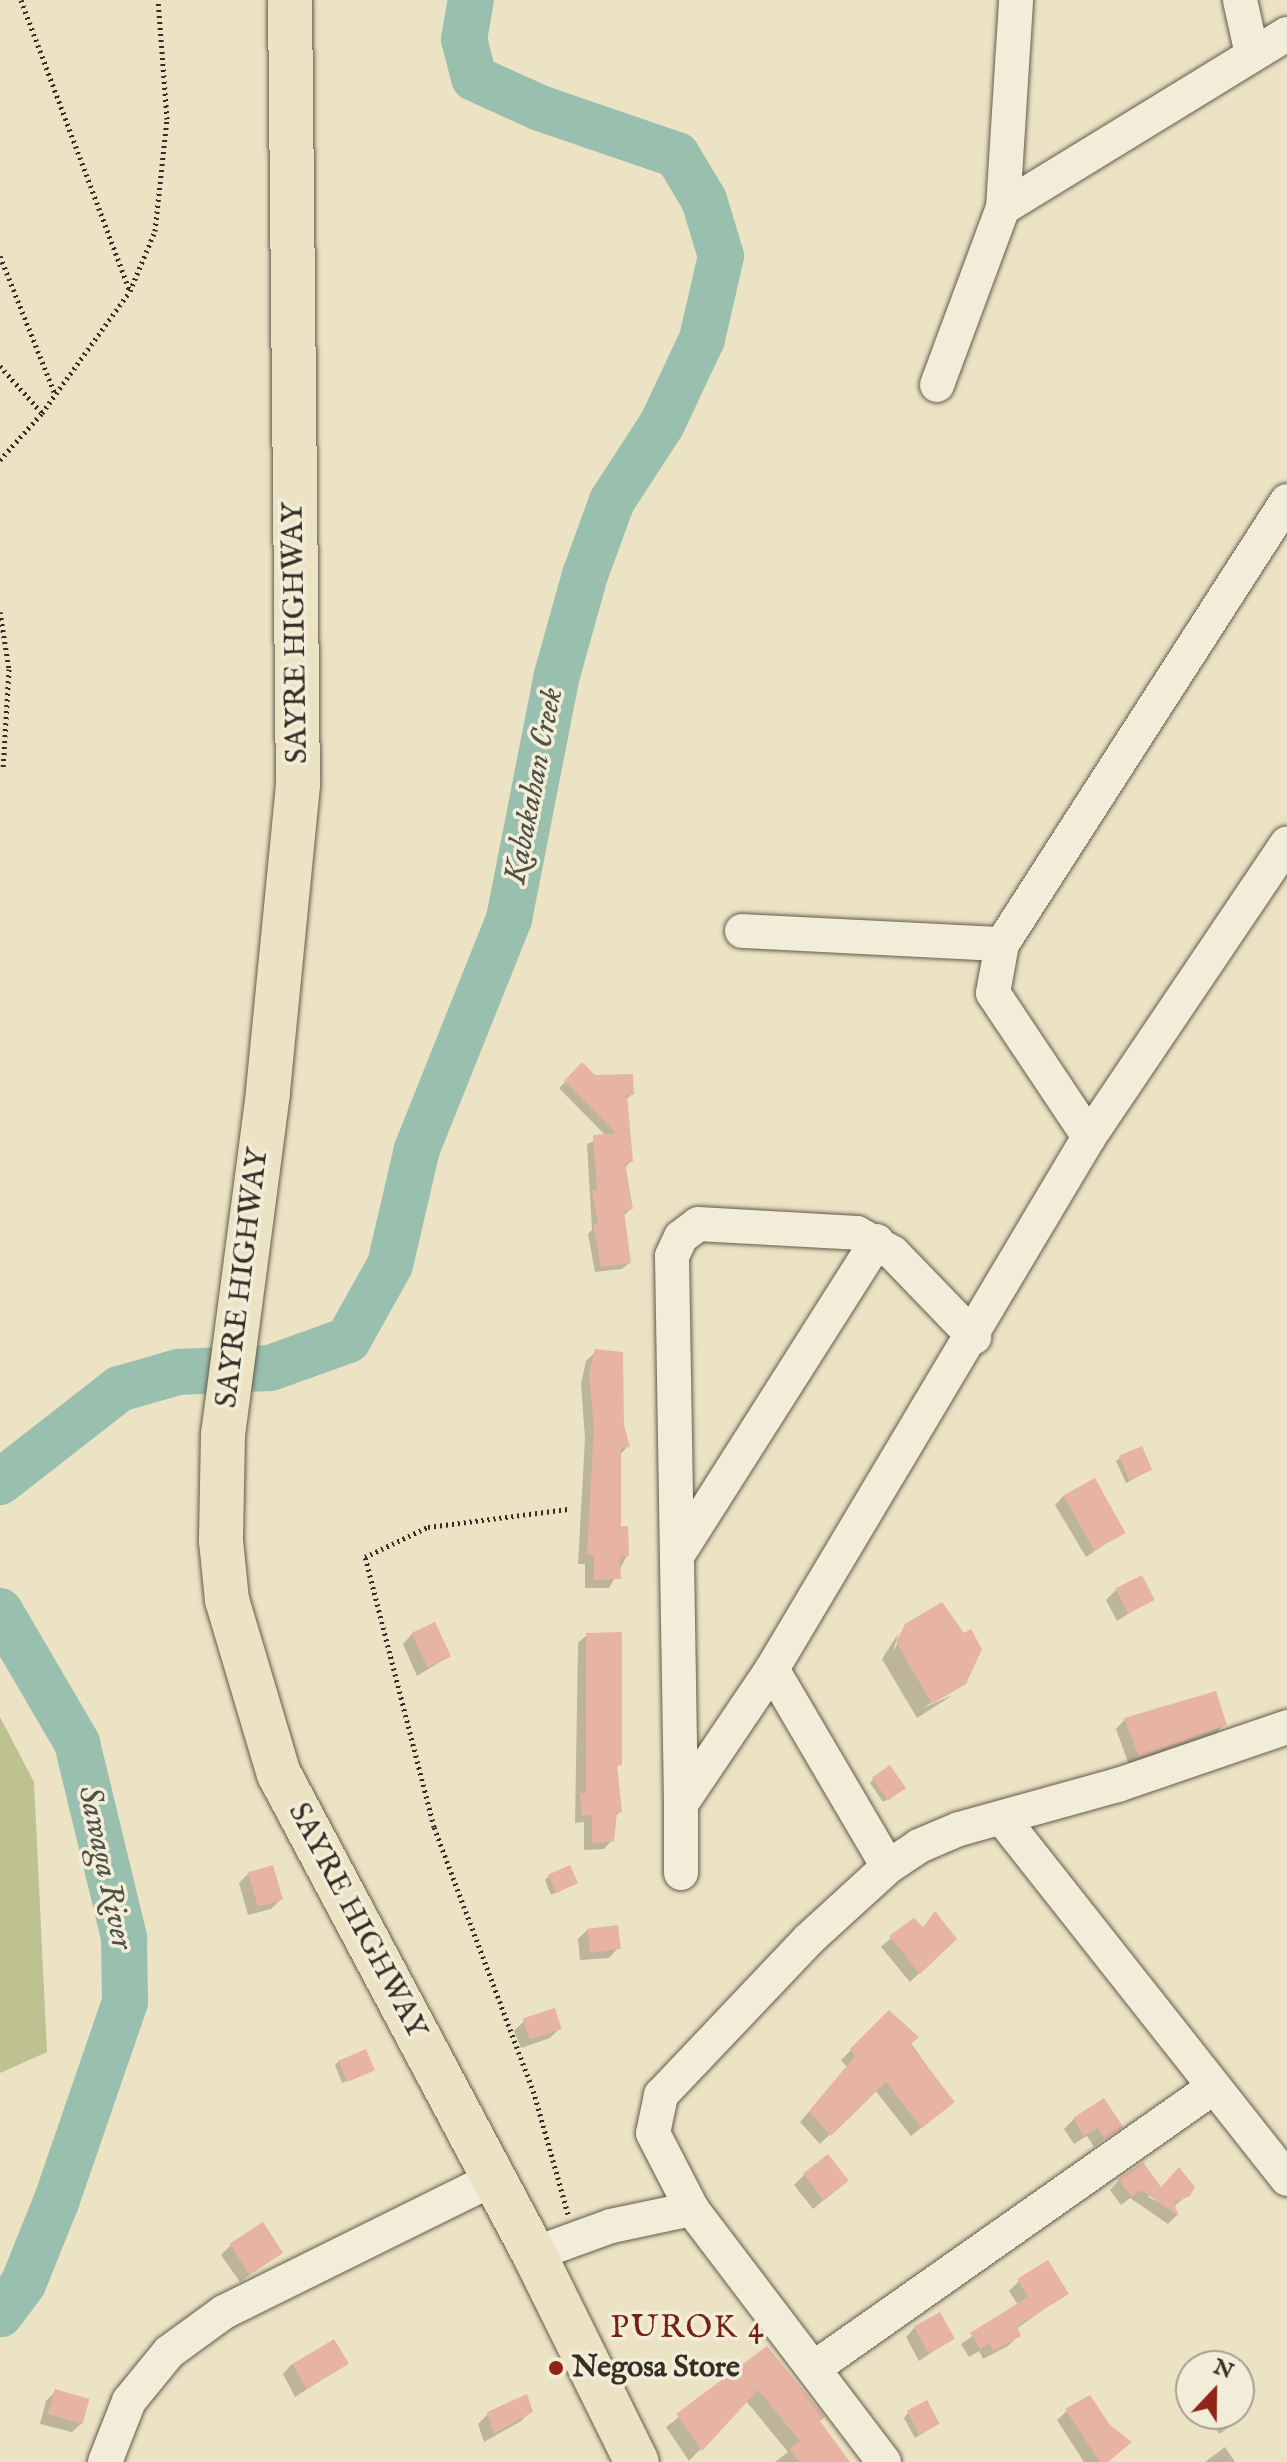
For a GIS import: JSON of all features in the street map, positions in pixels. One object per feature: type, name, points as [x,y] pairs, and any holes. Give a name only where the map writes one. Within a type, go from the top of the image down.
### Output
[{"type":"highway","name":"SAYRE HIGHWAY","points":[[290,0],[298,785],[268,1093],[238,1299],[223,1434],[221,1541],[227,1600],[279,1774],[534,2254],[637,2462]]},
{"type":"street","points":[[937,385],[1003,208],[1016,0]]},
{"type":"street","points":[[1240,0],[1252,54]]},
{"type":"street","points":[[1003,208],[1287,34]]},
{"type":"street","points":[[1089,1137],[993,993],[1002,944],[1287,501]]},
{"type":"street","points":[[681,1804],[772,1669],[974,1337],[1089,1137],[1287,843]]},
{"type":"street","points":[[742,931],[1002,944]]},
{"type":"street","points":[[681,1873],[672,1256],[681,1237],[698,1224],[729,1223],[857,1233],[877,1241],[974,1337]]},
{"type":"street","points":[[677,1556],[877,1241]]},
{"type":"street","points":[[772,1669],[888,1867]]},
{"type":"street","points":[[884,2462],[692,2209],[653,2133],[661,2095],[744,2004],[888,1867],[959,1829],[1287,1727]]},
{"type":"street","points":[[1002,1818],[1211,2089],[1287,2179]]},
{"type":"street","points":[[814,2368],[1211,2089]]},
{"type":"street","points":[[105,2462],[129,2401],[169,2352],[213,2320],[493,2179]]},
{"type":"street","points":[[534,2254],[575,2238],[692,2209]]},
{"type":"path","points":[[21,0],[130,291]]},
{"type":"path","points":[[0,460],[42,413],[130,291],[155,231],[165,169],[164,28],[158,0]]},
{"type":"path","points":[[0,256],[55,394]]},
{"type":"path","points":[[0,366],[42,413]]},
{"type":"path","points":[[0,612],[9,669],[3,769]]},
{"type":"path","points":[[568,1509],[428,1527],[365,1557],[434,1827],[534,2093],[575,2238]]},
{"type":"green space","points":[[0,1717],[34,1782],[47,2052],[0,2073]]},
{"type":"building","points":[[582,1062],[595,1075],[633,1074],[634,1095],[627,1095],[633,1162],[625,1163],[633,1209],[624,1211],[631,1263],[601,1267],[593,1225],[598,1224],[592,1191],[597,1190],[593,1135],[616,1133],[564,1081]]},
{"type":"building","points":[[595,1349],[623,1352],[624,1425],[630,1447],[621,1448],[621,1526],[628,1526],[629,1556],[620,1557],[621,1579],[594,1580],[594,1555],[587,1555],[594,1428],[589,1373]]},
{"type":"building","points":[[1142,1446],[1152,1470],[1129,1480],[1119,1456]]},
{"type":"building","points":[[1095,1478],[1126,1533],[1094,1551],[1064,1495]]},
{"type":"building","points":[[1142,1575],[1155,1600],[1128,1614],[1115,1589]]},
{"type":"building","points":[[942,1602],[964,1633],[971,1629],[982,1649],[966,1684],[932,1704],[896,1642],[905,1624]]},
{"type":"building","points":[[435,1622],[451,1656],[427,1667],[411,1633]]},
{"type":"building","points":[[622,1632],[622,1765],[617,1765],[622,1812],[617,1813],[614,1841],[592,1843],[592,1815],[582,1816],[580,1793],[586,1793],[586,1633]]},
{"type":"building","points":[[1216,1691],[1227,1725],[1139,1757],[1124,1718]]},
{"type":"building","points":[[890,1765],[906,1788],[888,1801],[872,1778]]},
{"type":"building","points":[[273,1865],[283,1900],[258,1907],[248,1872]]},
{"type":"building","points":[[570,1865],[578,1883],[556,1893],[548,1875]]},
{"type":"building","points":[[935,1911],[957,1939],[920,1974],[889,1936],[914,1918],[923,1927]]},
{"type":"building","points":[[618,1925],[621,1949],[590,1953],[587,1929]]},
{"type":"building","points":[[555,2008],[562,2029],[529,2039],[523,2019]]},
{"type":"building","points":[[889,2010],[919,2037],[910,2045],[955,2102],[922,2128],[886,2082],[831,2136],[809,2111],[855,2056],[850,2049]]},
{"type":"building","points":[[366,2049],[375,2070],[347,2082],[338,2061]]},
{"type":"building","points":[[1104,2098],[1123,2127],[1105,2139],[1098,2128],[1084,2136],[1073,2118]]},
{"type":"building","points":[[828,2154],[849,2181],[824,2200],[803,2174]]},
{"type":"building","points":[[1143,2162],[1161,2187],[1179,2167],[1195,2187],[1190,2196],[1174,2203],[1179,2216],[1141,2190],[1132,2197],[1118,2179]]},
{"type":"building","points":[[263,2222],[283,2253],[250,2275],[229,2244]]},
{"type":"building","points":[[1048,2260],[1069,2294],[1017,2326],[1021,2336],[993,2351],[989,2343],[980,2349],[970,2333],[1028,2297],[1017,2279]]},
{"type":"building","points":[[940,2312],[955,2339],[929,2354],[914,2327]]},
{"type":"building","points":[[334,2339],[349,2364],[307,2389],[292,2364]]},
{"type":"building","points":[[767,2346],[825,2417],[820,2421],[850,2462],[799,2462],[789,2449],[800,2441],[758,2390],[702,2451],[676,2414]]},
{"type":"building","points":[[55,2389],[90,2399],[82,2424],[48,2414]]},
{"type":"building","points":[[527,2394],[533,2412],[494,2434],[487,2412]]},
{"type":"building","points":[[1090,2395],[1110,2425],[1132,2442],[1108,2462],[1100,2462],[1065,2409]]},
{"type":"building","points":[[927,2400],[940,2424],[919,2435],[907,2411]]},
{"type":"waterway","name":"Kabakahan Creek","points":[[0,1482],[119,1389],[178,1372],[270,1368],[348,1340],[390,1265],[417,1149],[509,919],[557,675],[585,575],[612,501],[662,424],[702,339],[721,256],[704,200],[677,155],[540,108],[474,78],[464,39],[471,0]]},
{"type":"waterway","name":"Sawaga River","points":[[0,1611],[77,1743],[124,1938],[125,2002],[56,2202],[23,2284],[0,2314]]},
{"type":"place","name":"Negosa Store","points":[[556,2368]]},
{"type":"district","name":"PUROK 4","points":[[688,2329]]}]
